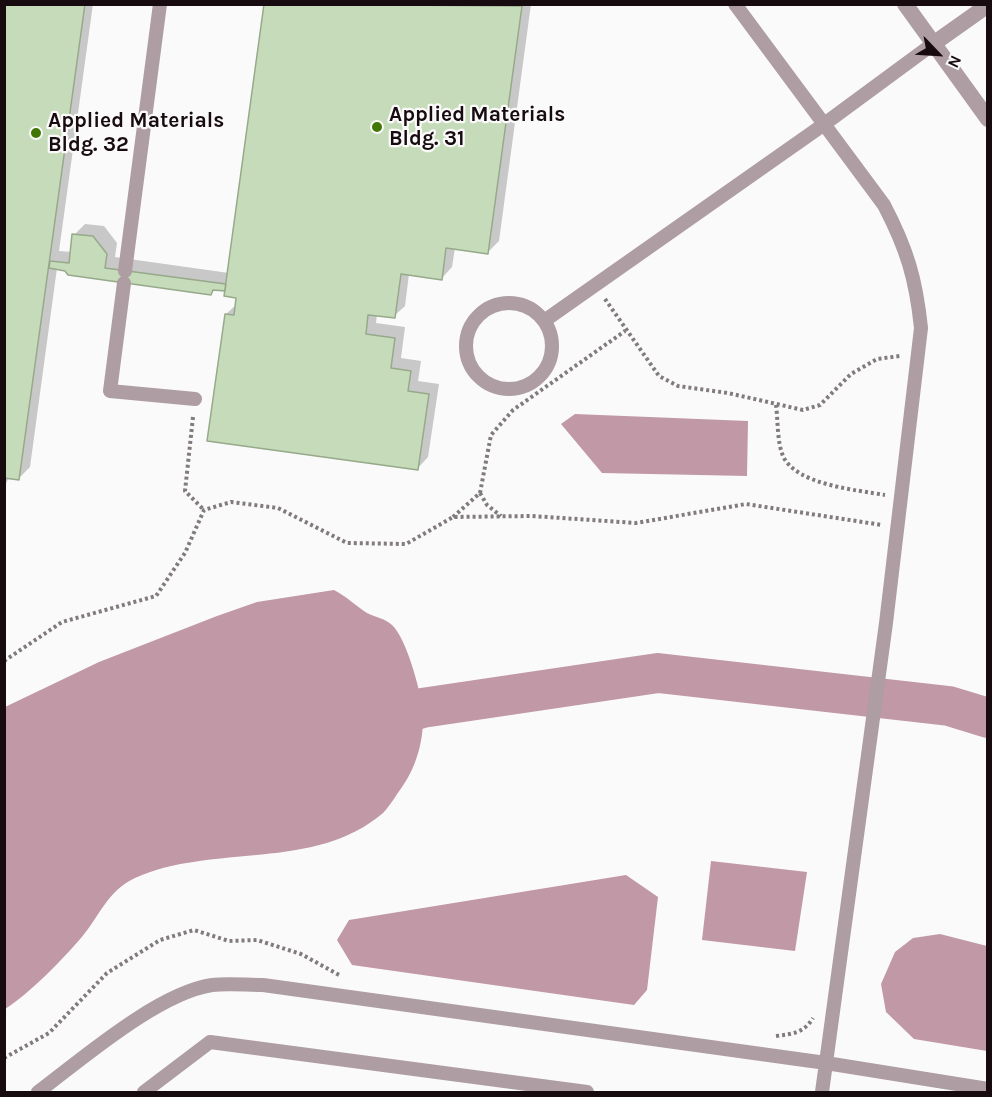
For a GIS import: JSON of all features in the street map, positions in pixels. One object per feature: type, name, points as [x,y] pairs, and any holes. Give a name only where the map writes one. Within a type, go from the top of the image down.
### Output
[{"type":"street","points":[[905,4],[987,120]]},
{"type":"street","points":[[933,44],[982,11]]},
{"type":"lane","points":[[160,4],[110,391],[195,399]]},
{"type":"lane","points":[[735,4],[884,205],[902,241],[916,284],[921,328],[917,384],[886,624],[822,1092]]},
{"type":"lane","points":[[544,321],[824,125],[933,44]]},
{"type":"lane","points":[[496,305],[523,305],[544,321],[550,335],[552,350],[548,365],[539,377],[527,385],[513,389],[498,388],[484,382],[473,371],[466,345],[474,320],[484,311],[496,305]]},
{"type":"lane","points":[[38,1092],[130,1023],[170,1000],[212,985],[263,985],[826,1063],[987,1089]]},
{"type":"lane","points":[[144,1092],[210,1042],[586,1092]]},
{"type":"path","points":[[603,296],[658,376],[678,386],[728,393],[802,410],[820,405],[851,374],[877,359],[903,355],[902,367]]},
{"type":"path","points":[[4,661],[63,622],[156,596],[185,553],[204,510],[231,501],[278,508],[347,543],[406,544],[453,517],[480,493],[490,435],[513,410],[626,331]]},
{"type":"path","points":[[195,399],[185,491],[204,510]]},
{"type":"path","points":[[776,405],[782,454],[791,469],[835,487],[886,495]]},
{"type":"path","points":[[885,505],[888,483]]},
{"type":"path","points":[[480,493],[487,505],[502,517]]},
{"type":"path","points":[[453,517],[636,523],[746,504],[882,525]]},
{"type":"path","points":[[881,536],[884,515]]},
{"type":"path","points":[[4,1058],[49,1033],[107,973],[160,940],[194,930],[229,941],[257,940],[301,954],[344,978]]},
{"type":"path","points":[[774,1036],[796,1034],[808,1027],[816,1012]]},
{"type":"shaded area","points":[[575,414],[748,421],[747,476],[602,473],[561,424]]},
{"type":"shaded area","points":[[334,590],[367,613],[392,625],[407,651],[418,686],[423,715],[422,737],[408,778],[388,807],[356,831],[326,843],[295,850],[197,861],[135,878],[118,889],[81,938],[55,966],[35,986],[5,1009],[5,707],[99,662],[217,616],[257,602]]},
{"type":"shaded area","points":[[711,861],[807,872],[795,951],[702,940]]},
{"type":"shaded area","points":[[626,875],[658,897],[647,990],[634,1005],[352,965],[337,940],[349,920]]},
{"type":"shaded area","points":[[940,934],[987,946],[987,1051],[914,1039],[886,1012],[881,984],[895,952],[913,938]]},
{"type":"building","name":"Applied Materials Bldg. 32","points":[[4,4],[85,4],[19,480],[4,478]]},
{"type":"building","name":"Applied Materials Bldg. 31","points":[[264,4],[522,6],[488,254],[446,248],[442,280],[401,274],[395,318],[368,315],[366,334],[395,338],[391,368],[411,371],[408,391],[429,394],[418,470],[207,441],[225,314],[234,315],[236,298],[224,296]]},
{"type":"building","points":[[72,234],[93,236],[107,254],[105,268],[226,284],[225,291],[213,290],[211,295],[68,275],[65,271],[49,268],[50,261],[69,263]]},
{"type":"waterway","points":[[369,724],[422,708],[658,673],[949,706],[988,718]]},
{"type":"place","name":"Applied Materials Bldg. 31","points":[[377,127]]},
{"type":"place","name":"Applied Materials Bldg. 32","points":[[36,133]]}]
